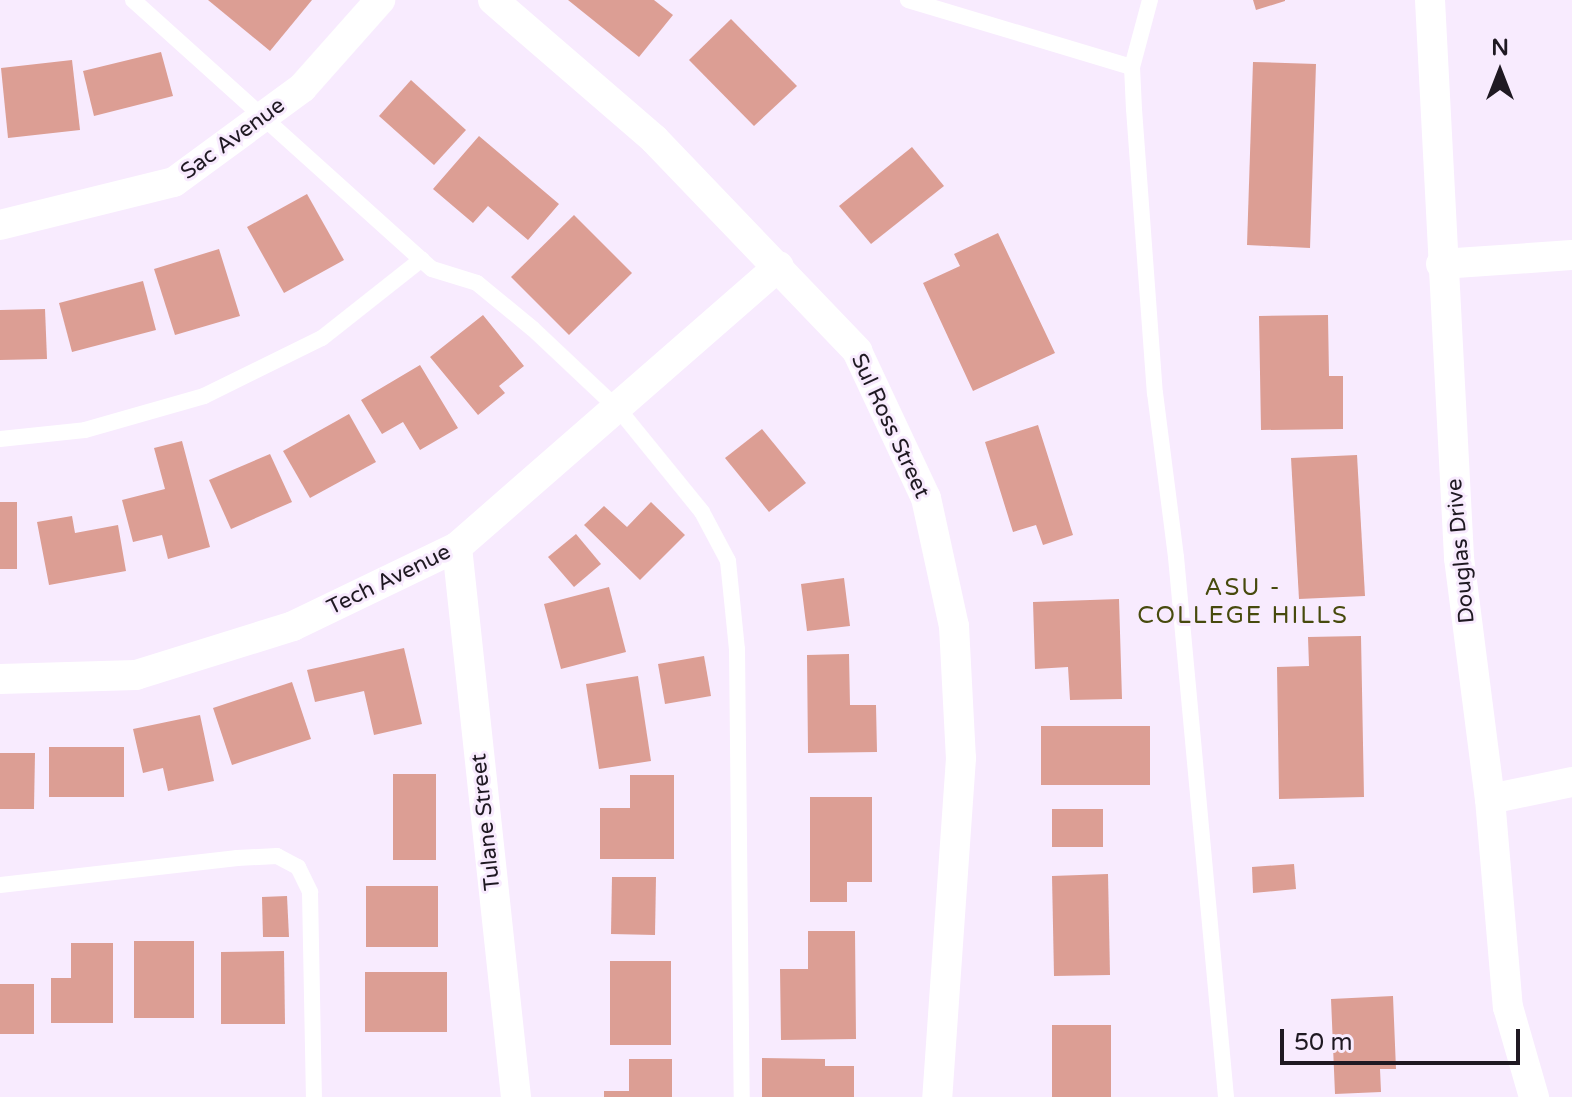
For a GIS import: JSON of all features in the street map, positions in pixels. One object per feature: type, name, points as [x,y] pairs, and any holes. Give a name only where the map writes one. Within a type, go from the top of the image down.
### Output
[{"type":"street","name":"Sac Avenue","points":[[0,225],[174,182],[302,88],[380,0]]},
{"type":"street","name":"Sul Ross Street","points":[[493,0],[654,139],[779,266],[857,351],[926,498],[954,626],[961,758],[937,1097]]},
{"type":"street","name":"Douglas Drive","points":[[1430,0],[1441,264],[1459,558],[1490,799],[1508,1007],[1534,1097]]},
{"type":"street","points":[[1441,264],[1572,255]]},
{"type":"street","name":"Tech Avenue","points":[[0,679],[136,675],[293,626],[457,547],[620,411],[779,266]]},
{"type":"street","name":"Tulane Street","points":[[457,547],[516,1097]]},
{"type":"street","points":[[1490,799],[1572,782]]},
{"type":"lane","points":[[133,0],[265,115],[432,269],[477,283],[620,411],[702,512],[728,561],[737,649],[742,1097]]},
{"type":"lane","points":[[908,0],[1132,67]]},
{"type":"lane","points":[[1150,0],[1132,67],[1155,393],[1176,557],[1226,1097]]},
{"type":"lane","points":[[0,439],[85,430],[204,396],[322,338],[422,259]]},
{"type":"lane","points":[[0,885],[237,858],[277,856],[298,867],[310,892],[314,1097]]},
{"type":"building","points":[[208,0],[312,0],[270,51]]},
{"type":"building","points":[[568,0],[654,0],[673,15],[639,57]]},
{"type":"building","points":[[1253,0],[1285,0],[1285,1],[1256,10]]},
{"type":"building","points":[[731,19],[797,86],[754,126],[689,60]]},
{"type":"building","points":[[161,52],[173,96],[94,116],[83,71]]},
{"type":"building","points":[[72,60],[80,130],[8,138],[1,68]]},
{"type":"building","points":[[1253,62],[1316,64],[1310,248],[1247,245]]},
{"type":"building","points":[[411,80],[466,130],[434,165],[379,116]]},
{"type":"building","points":[[479,136],[559,204],[528,240],[488,206],[473,223],[433,189]]},
{"type":"building","points":[[912,147],[944,186],[871,244],[839,206]]},
{"type":"building","points":[[307,194],[344,260],[284,293],[247,227]]},
{"type":"building","points":[[574,215],[632,273],[569,335],[511,277]]},
{"type":"building","points":[[998,233],[1055,353],[973,391],[923,283],[960,266],[954,254]]},
{"type":"building","points":[[219,249],[240,316],[175,335],[154,269]]},
{"type":"building","points":[[143,281],[156,330],[72,352],[59,303]]},
{"type":"building","points":[[45,309],[47,359],[0,360],[0,310]]},
{"type":"building","points":[[483,315],[524,366],[499,386],[505,393],[478,415],[430,357]]},
{"type":"building","points":[[1328,315],[1329,376],[1343,376],[1343,429],[1261,430],[1259,316]]},
{"type":"building","points":[[420,365],[458,428],[420,450],[403,422],[382,434],[361,400]]},
{"type":"building","points":[[349,414],[376,462],[310,498],[283,451]]},
{"type":"building","points":[[1038,425],[1073,535],[1043,545],[1036,525],[1013,532],[985,442]]},
{"type":"building","points":[[762,429],[806,483],[769,512],[725,458]]},
{"type":"building","points":[[182,441],[210,547],[168,559],[162,535],[133,542],[122,500],[165,489],[154,448]]},
{"type":"building","points":[[270,454],[292,502],[231,529],[209,480]]},
{"type":"building","points":[[1357,455],[1365,596],[1299,599],[1291,458]]},
{"type":"building","points":[[0,502],[17,502],[17,569],[0,569]]},
{"type":"building","points":[[651,502],[685,535],[640,580],[584,525],[604,506],[627,527]]},
{"type":"building","points":[[72,516],[75,533],[118,525],[126,571],[49,585],[37,522]]},
{"type":"building","points":[[576,534],[601,564],[574,587],[548,557]]},
{"type":"building","points":[[844,578],[850,626],[807,631],[801,584]]},
{"type":"building","points":[[609,587],[626,652],[561,669],[544,604]]},
{"type":"building","points":[[1119,599],[1122,699],[1070,700],[1068,667],[1035,669],[1033,602]]},
{"type":"building","points":[[1361,636],[1364,797],[1279,799],[1277,667],[1309,666],[1308,637]]},
{"type":"building","points":[[404,648],[422,724],[374,735],[364,691],[315,702],[307,670]]},
{"type":"building","points":[[849,654],[850,705],[876,705],[877,752],[808,753],[807,655]]},
{"type":"building","points":[[704,656],[711,696],[665,704],[658,664]]},
{"type":"building","points":[[638,676],[651,761],[599,769],[586,684]]},
{"type":"building","points":[[292,682],[311,739],[232,765],[213,708]]},
{"type":"building","points":[[200,715],[214,781],[168,791],[163,768],[143,773],[133,729]]},
{"type":"building","points":[[1041,726],[1150,726],[1150,785],[1041,785]]},
{"type":"building","points":[[49,747],[124,747],[124,797],[49,797]]},
{"type":"building","points":[[0,753],[35,753],[34,809],[0,809]]},
{"type":"building","points":[[393,774],[436,774],[436,860],[393,860]]},
{"type":"building","points":[[630,775],[674,775],[674,859],[600,859],[600,808],[630,808]]},
{"type":"building","points":[[810,797],[872,797],[872,882],[847,882],[847,902],[810,902]]},
{"type":"building","points":[[1052,809],[1103,809],[1103,847],[1052,847]]},
{"type":"building","points":[[1294,864],[1296,889],[1253,893],[1252,867]]},
{"type":"building","points":[[1108,874],[1110,975],[1054,976],[1052,876]]},
{"type":"building","points":[[612,877],[656,877],[655,935],[611,934]]},
{"type":"building","points":[[366,886],[438,886],[438,947],[366,947]]},
{"type":"building","points":[[287,896],[289,937],[263,937],[262,897]]},
{"type":"building","points":[[808,931],[855,931],[856,1039],[781,1040],[780,969],[808,969]]},
{"type":"building","points":[[134,941],[194,941],[194,1018],[134,1018]]},
{"type":"building","points":[[71,943],[113,943],[113,1023],[51,1023],[51,978],[71,978]]},
{"type":"building","points":[[284,951],[285,1024],[221,1024],[221,952]]},
{"type":"building","points":[[610,961],[671,961],[671,1045],[610,1045]]},
{"type":"building","points":[[365,972],[447,972],[447,1032],[365,1032]]},
{"type":"building","points":[[0,984],[34,984],[34,1034],[0,1034]]},
{"type":"building","points":[[1393,996],[1396,1069],[1380,1069],[1381,1092],[1335,1094],[1331,999]]},
{"type":"building","points":[[1052,1025],[1111,1025],[1111,1097],[1052,1097]]},
{"type":"building","points":[[762,1058],[825,1059],[825,1066],[854,1066],[854,1097],[762,1097]]},
{"type":"building","points":[[629,1059],[672,1059],[672,1097],[604,1097],[604,1091],[629,1091]]},
{"type":"district","name":"ASU - COLLEGE HILLS","points":[[1243,602]]}]
